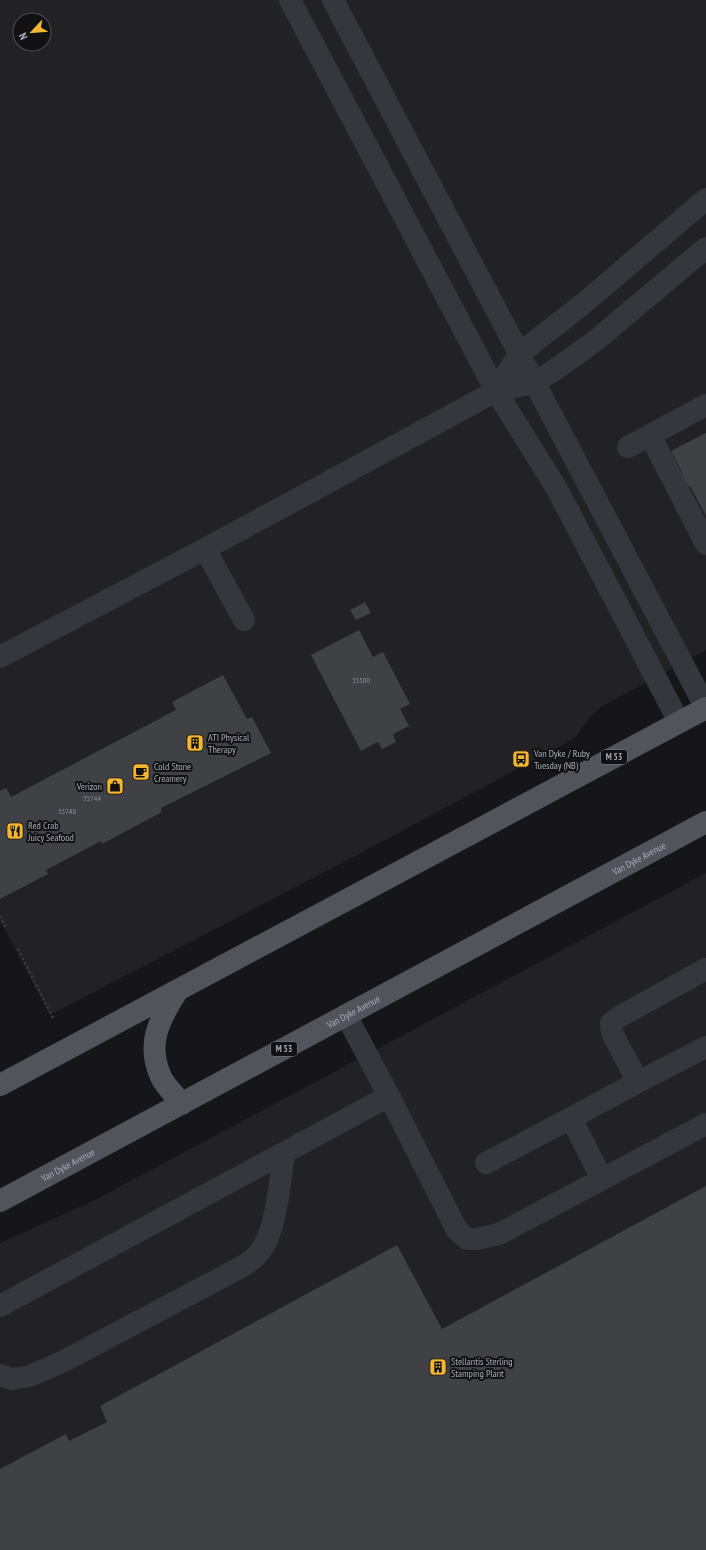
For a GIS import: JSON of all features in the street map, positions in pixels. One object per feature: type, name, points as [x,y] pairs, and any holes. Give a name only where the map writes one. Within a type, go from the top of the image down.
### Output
[{"type":"main road","name":"M 53","points":[[0,1085],[177,992],[706,708]]},
{"type":"main road","name":"Van Dyke Avenue","points":[[0,1201],[706,822]]},
{"type":"main road","points":[[177,992],[161,1017],[154,1039],[154,1057],[161,1078],[182,1104]]},
{"type":"lane","points":[[290,0],[496,391],[557,489],[679,722]]},
{"type":"lane","points":[[333,0],[706,708]]},
{"type":"lane","points":[[496,391],[519,354],[583,304],[706,199]]},
{"type":"lane","points":[[0,657],[496,391],[534,383],[596,341],[706,248]]},
{"type":"lane","points":[[628,447],[706,405]]},
{"type":"lane","points":[[650,435],[706,544]]},
{"type":"lane","points":[[205,548],[244,620]]},
{"type":"lane","points":[[638,1082],[612,1033],[611,1024],[619,1017],[706,969]]},
{"type":"lane","points":[[346,1015],[457,1230],[467,1239],[477,1239],[498,1234],[706,1124]]},
{"type":"lane","points":[[486,1163],[706,1047]]},
{"type":"lane","points":[[0,1306],[389,1096]]},
{"type":"lane","points":[[571,1118],[602,1179]]},
{"type":"lane","points":[[0,1375],[12,1379],[30,1376],[64,1361],[245,1266],[259,1253],[270,1231],[278,1200],[284,1152]]},
{"type":"path","points":[[0,916],[6,928]]},
{"type":"path","points":[[18,949],[53,1018]]},
{"type":"shaded area","points":[[0,0],[706,0],[706,650],[601,707],[591,716],[575,738],[361,853],[50,1015],[0,920]]},
{"type":"shaded area","name":"Stellantis Sterling Stamping Plant","points":[[706,873],[706,1550],[0,1550],[0,1243],[93,1201]]},
{"type":"building","points":[[706,433],[706,516],[690,486],[686,488],[680,476],[683,474],[671,451]]},
{"type":"building","points":[[365,602],[371,613],[356,620],[350,610]]},
{"type":"building","points":[[359,630],[373,657],[383,652],[410,704],[400,709],[409,726],[393,734],[396,742],[382,749],[378,742],[361,751],[311,655]]},
{"type":"building","points":[[223,675],[247,719],[252,717],[271,753],[161,808],[162,812],[102,844],[101,841],[46,870],[48,874],[0,899],[0,791],[6,788],[11,797],[176,710],[172,702]]},
{"type":"building","name":"Stellantis Sterling Stamping Plant","points":[[706,1186],[706,1550],[0,1550],[0,1469],[66,1434],[69,1441],[107,1422],[100,1406],[397,1245],[442,1329]]},
{"type":"place","name":"ATI Physical Therapy","points":[[195,743]]},
{"type":"place","name":"Van Dyke / Ruby Tuesday (NB)","points":[[521,759]]},
{"type":"place","name":"Cold Stone Creamery","points":[[141,772]]},
{"type":"place","name":"Verizon","points":[[115,786]]},
{"type":"place","name":"Red Crab Juicy Seafood","points":[[15,831]]},
{"type":"place","name":"Stellantis Sterling Stamping Plant","points":[[438,1367]]}]
